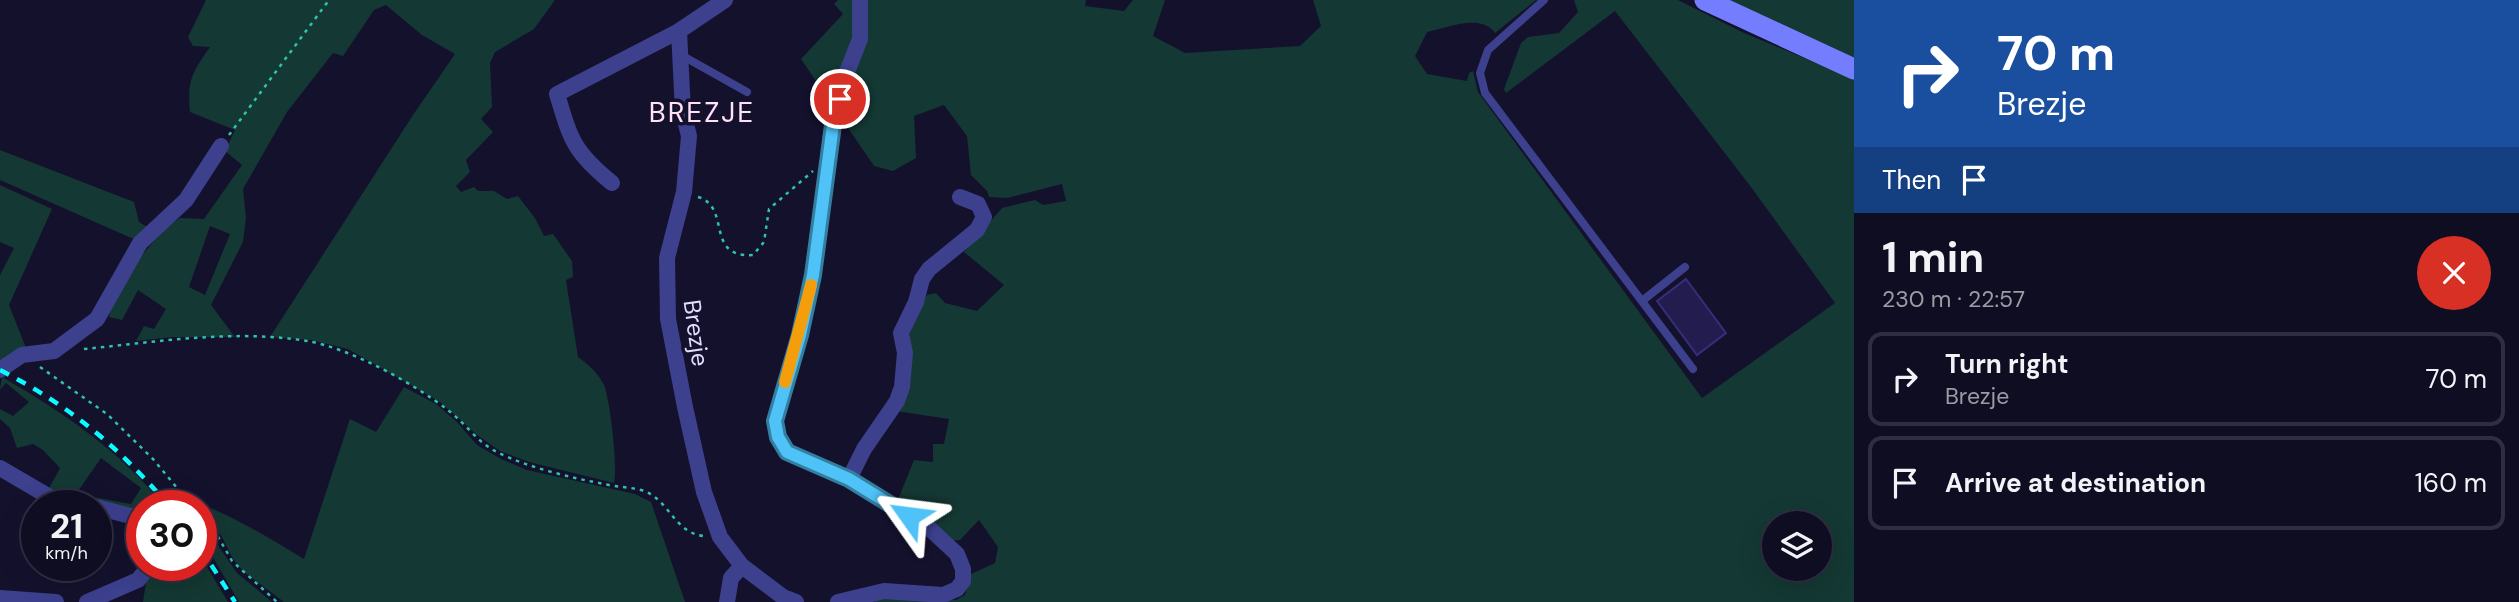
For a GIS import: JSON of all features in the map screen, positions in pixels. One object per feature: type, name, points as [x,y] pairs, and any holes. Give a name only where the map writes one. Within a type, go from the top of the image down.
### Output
[{"type":"street","points":[[838,602],[884,591],[943,594],[957,589],[963,581],[963,569],[957,554],[929,528],[849,479],[787,452],[778,437],[775,421],[800,335],[813,275],[833,125],[847,72],[860,39],[860,0]]},
{"type":"street","points":[[1705,0],[1854,69]]},
{"type":"street","points":[[612,183],[584,160],[571,141],[557,94],[679,31],[718,2]]},
{"type":"street","name":"Brezje","points":[[679,31],[683,112],[689,136],[684,192],[667,258],[668,319],[705,492],[720,537],[742,566],[783,597],[796,602]]},
{"type":"street","points":[[0,370],[22,355],[54,351],[97,319],[140,243],[186,200],[221,146]]},
{"type":"street","points":[[849,479],[864,449],[897,401],[902,387],[905,353],[901,333],[916,302],[922,279],[929,269],[977,230],[984,217],[978,205],[960,197]]},
{"type":"street","points":[[0,468],[38,490]]},
{"type":"street","points":[[727,602],[731,578],[742,566]]},
{"type":"street","points":[[87,602],[136,581]]},
{"type":"street","points":[[0,598],[56,602]]},
{"type":"lane","points":[[1544,0],[1488,50],[1480,73],[1485,93],[1693,369]]},
{"type":"lane","points":[[681,55],[747,92]]},
{"type":"lane","points":[[1642,301],[1685,267]]},
{"type":"path","points":[[221,146],[329,0]]},
{"type":"path","points":[[684,192],[705,199],[715,214],[725,247],[737,256],[753,255],[764,242],[769,209],[794,185],[830,159]]},
{"type":"path","points":[[81,349],[184,337],[267,338],[323,345],[349,353],[438,403],[497,452],[527,464],[645,491],[662,501],[680,527],[693,534],[720,537]]},
{"type":"path","points":[[22,355],[107,414],[153,459],[179,490]]},
{"type":"path","points":[[217,535],[232,561],[276,602]]},
{"type":"green space","points":[[206,0],[555,0],[534,29],[495,52],[490,63],[492,107],[481,119],[493,132],[466,160],[470,172],[456,186],[461,192],[474,187],[478,191],[494,191],[507,199],[518,196],[535,218],[544,236],[553,234],[572,261],[573,277],[566,280],[578,357],[596,373],[604,385],[611,418],[614,483],[529,462],[500,451],[440,402],[348,349],[311,340],[270,337],[455,54],[422,35],[386,5],[374,10],[343,56],[333,53],[287,112],[243,189],[246,218],[243,242],[211,305],[235,337],[172,337],[136,341],[144,326],[154,329],[166,309],[138,290],[122,320],[109,317],[119,291],[148,248],[180,218],[204,219],[242,165],[225,151],[235,130],[190,112],[189,92],[192,77],[210,47],[193,46],[188,37]],"holes":[[[210,226],[230,234],[205,295],[189,287]]]},
{"type":"green space","points":[[838,0],[1086,0],[1085,6],[1124,11],[1133,0],[1165,0],[1153,36],[1185,53],[1300,46],[1321,26],[1313,0],[1536,0],[1495,33],[1489,27],[1472,23],[1427,32],[1415,56],[1427,74],[1467,81],[1469,73],[1473,71],[1478,92],[1702,398],[1835,303],[1751,187],[1615,11],[1506,93],[1504,89],[1521,43],[1528,37],[1559,33],[1578,12],[1574,0],[1678,0],[1742,32],[1854,79],[1854,602],[875,602],[874,599],[890,596],[956,600],[965,595],[971,574],[995,563],[998,547],[979,520],[960,540],[949,541],[897,502],[914,460],[933,462],[933,444],[944,444],[949,419],[896,411],[905,352],[927,295],[936,293],[945,303],[977,311],[1004,285],[964,252],[1002,208],[1035,200],[1043,205],[1066,201],[1062,184],[1007,198],[989,197],[987,191],[971,175],[967,136],[944,105],[914,116],[916,158],[893,171],[874,166],[801,59],[843,14],[834,4]]},
{"type":"green space","points":[[1720,0],[1854,0],[1854,61]]},
{"type":"green space","points":[[0,150],[134,202],[139,222],[154,231],[137,240],[0,180]]},
{"type":"green space","points":[[0,185],[52,209],[9,305],[26,348],[0,363],[0,275],[14,248],[0,242]]},
{"type":"green space","points":[[2,377],[68,418],[129,467],[150,490],[140,490],[141,488],[101,458],[79,490],[48,490],[60,468],[43,450],[33,444],[17,448],[10,428],[0,419],[0,409],[13,416],[29,402],[6,383],[0,390]]},
{"type":"green space","points":[[404,387],[436,404],[456,421],[477,445],[501,459],[527,470],[635,494],[651,502],[685,602],[284,602],[244,572],[233,559],[217,531],[217,511],[304,559],[350,419],[376,432]]},
{"type":"green space","points":[[112,501],[126,503],[126,510],[112,507]]},
{"type":"green space","points":[[217,544],[237,573],[272,602],[239,602],[217,564]]},
{"type":"green space","points":[[215,581],[228,602],[143,602],[146,582]]},
{"type":"building","points":[[1686,279],[1726,333],[1697,355],[1657,301]]},
{"type":"railway","points":[[0,370],[25,383],[92,429],[155,490]]},
{"type":"railway","points":[[217,574],[235,602]]},
{"type":"slow traffic","points":[[785,382],[800,335],[811,285]]},
{"type":"district","name":"BREZJE","points":[[702,112]]},
{"type":"route","points":[[840,99],[833,125],[813,275],[800,335],[775,421],[778,437],[787,452],[849,479],[909,516]]}]
